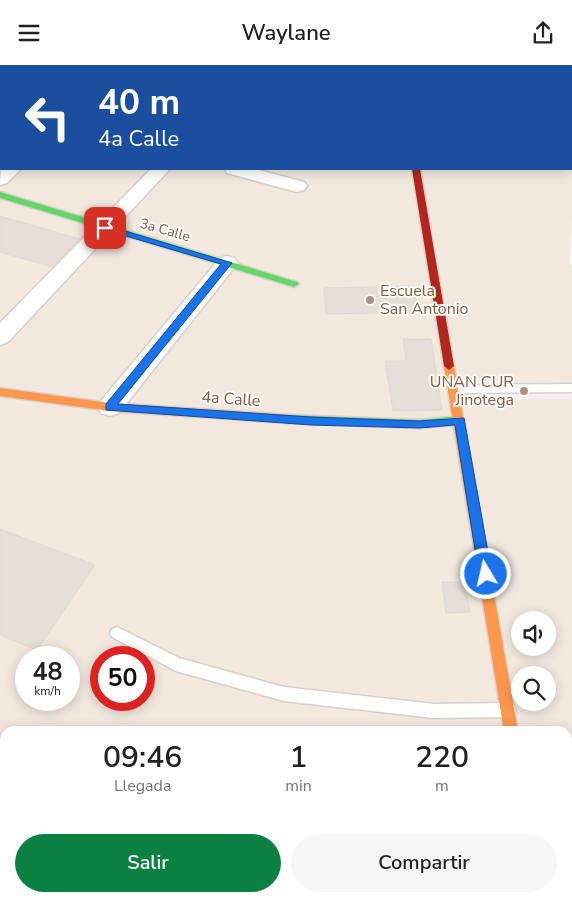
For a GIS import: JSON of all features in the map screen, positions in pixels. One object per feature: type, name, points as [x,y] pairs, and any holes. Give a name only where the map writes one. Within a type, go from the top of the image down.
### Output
[{"type":"street","points":[[0,179],[11,170]]},
{"type":"street","points":[[0,337],[160,170]]},
{"type":"street","points":[[238,170],[297,186]]},
{"type":"street","points":[[416,170],[455,389],[510,726]]},
{"type":"street","name":"3a Calle","points":[[0,195],[294,284]]},
{"type":"street","points":[[110,407],[227,263]]},
{"type":"street","name":"4a Calle","points":[[0,392],[110,407],[311,421],[420,425],[460,420]]},
{"type":"lane","points":[[455,389],[572,388]]},
{"type":"lane","points":[[117,633],[176,664],[284,694],[434,711],[508,710]]},
{"type":"shaded area","points":[[0,170],[572,170],[572,220],[569,265],[572,266],[572,726],[0,726]]},
{"type":"shaded area","name":"UNAN CUR Jinotega","points":[[472,381],[572,384],[572,399],[477,399]]},
{"type":"building","points":[[0,216],[80,239],[52,267],[0,252]]},
{"type":"building","name":"Escuela San Antonio","points":[[413,286],[418,312],[326,314],[324,288]]},
{"type":"building","points":[[403,339],[431,339],[442,410],[393,411],[385,361],[406,361]]},
{"type":"building","points":[[0,529],[95,565],[40,646],[27,646],[0,635]]},
{"type":"building","points":[[442,582],[465,582],[470,612],[446,613]]},
{"type":"traffic: fast","points":[[0,195],[294,284]]},
{"type":"traffic: fast","points":[[289,419],[420,424],[460,420]]},
{"type":"traffic: slow","points":[[449,366],[510,726]]},
{"type":"traffic: slow","points":[[0,392],[110,407],[289,419]]},
{"type":"traffic: jam","points":[[416,170],[449,366]]},
{"type":"place","name":"Escuela San Antonio","points":[[370,300]]},
{"type":"place","name":"UNAN CUR Jinotega","points":[[524,391]]},
{"type":"route","points":[[105,228],[227,263],[110,407],[311,421],[420,425],[460,420],[486,574]]}]
